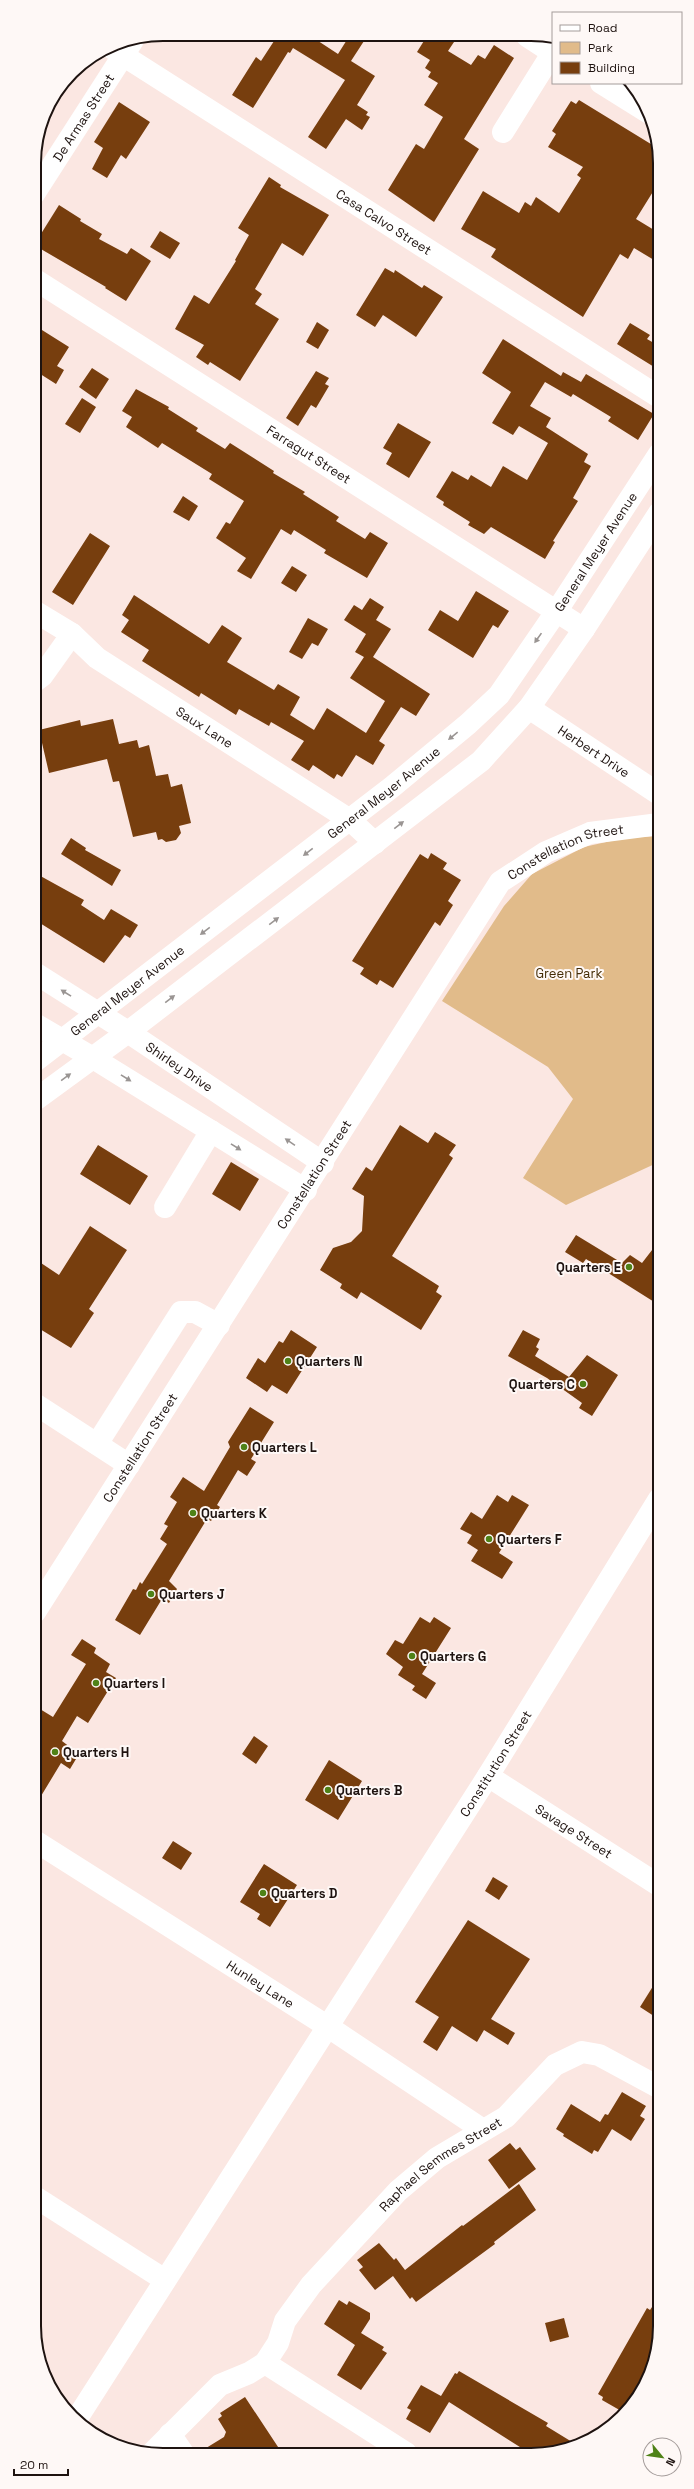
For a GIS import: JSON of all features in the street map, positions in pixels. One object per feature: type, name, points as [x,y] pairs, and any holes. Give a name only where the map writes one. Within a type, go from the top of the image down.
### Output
[{"type":"street","points":[[535,41],[552,52]]},
{"type":"street","name":"De Armas Street","points":[[41,182],[121,48]]},
{"type":"street","name":"Casa Calvo Street","points":[[123,48],[653,394]]},
{"type":"street","points":[[503,132],[552,55]]},
{"type":"street","points":[[603,84],[639,107]]},
{"type":"street","name":"Farragut Street","points":[[41,283],[584,629]]},
{"type":"street","name":"General Meyer Avenue","points":[[41,1057],[350,820],[468,724],[499,695],[556,612],[653,463]]},
{"type":"street","points":[[41,1096],[128,1032],[481,761],[529,708],[584,629],[653,522]]},
{"type":"street","name":"Saux Lane","points":[[41,615],[72,634],[97,658],[350,820],[375,843]]},
{"type":"street","points":[[41,677],[72,634]]},
{"type":"street","name":"Herbert Drive","points":[[529,708],[653,790]]},
{"type":"street","name":"Constellation Street","points":[[41,1603],[306,1190],[500,882],[546,852],[590,833],[653,825]]},
{"type":"street","name":"Shirley Drive","points":[[41,977],[128,1032],[322,1164]]},
{"type":"street","points":[[41,1028],[93,1058],[306,1190]]},
{"type":"street","points":[[165,1207],[211,1131]]},
{"type":"street","points":[[97,1444],[181,1312],[195,1312],[219,1325]]},
{"type":"street","points":[[41,1408],[129,1465]]},
{"type":"street","name":"Constitution Street","points":[[79,2414],[164,2280],[488,1776],[653,1514]]},
{"type":"street","name":"Savage Street","points":[[488,1776],[653,1882]]},
{"type":"street","name":"Hunley Lane","points":[[41,1845],[327,2026],[484,2130]]},
{"type":"street","name":"Raphael Semmes Street","points":[[266,2363],[278,2343],[285,2321],[311,2285],[398,2191],[437,2158],[506,2118],[555,2065],[582,2052],[600,2055],[653,2084]]},
{"type":"street","points":[[41,2201],[164,2280]]},
{"type":"street","points":[[156,2448],[220,2384],[249,2374],[266,2363],[398,2448]]},
{"type":"street","points":[[170,2434],[180,2448]]},
{"type":"green space","name":"Green Park","points":[[653,836],[653,1165],[566,1205],[523,1178],[573,1099],[548,1067],[442,1001],[504,906],[532,874],[584,847],[624,838]]},
{"type":"building","points":[[274,41],[318,41],[338,54],[346,41],[364,41],[351,61],[375,76],[357,105],[368,112],[366,115],[370,117],[362,130],[346,119],[326,149],[308,137],[345,80],[293,48],[290,53],[288,52],[253,108],[232,95],[256,57],[261,61]]},
{"type":"building","points":[[424,41],[455,41],[448,51],[471,65],[478,55],[485,59],[494,45],[514,58],[464,139],[479,149],[434,222],[388,190],[416,144],[424,149],[443,117],[424,105],[438,83],[428,77],[431,72],[425,68],[430,60],[417,52]]},
{"type":"building","points":[[579,100],[651,144],[653,163],[653,192],[636,219],[653,229],[653,259],[634,248],[628,259],[620,254],[583,317],[491,257],[496,249],[461,229],[483,191],[519,213],[525,202],[531,206],[536,197],[559,213],[581,178],[577,175],[583,167],[548,147],[556,134],[552,131],[571,101],[576,104]]},
{"type":"building","points":[[119,102],[150,122],[126,159],[121,155],[107,178],[92,169],[103,148],[94,142]]},
{"type":"building","points":[[269,177],[281,185],[280,187],[329,215],[303,256],[282,243],[255,289],[262,294],[255,304],[279,319],[240,381],[210,362],[208,365],[196,357],[204,345],[175,329],[194,295],[209,304],[236,261],[235,260],[249,235],[238,228]]},
{"type":"building","points":[[59,205],[81,219],[80,221],[102,234],[99,239],[127,254],[131,248],[151,261],[126,301],[105,288],[106,287],[41,249],[41,234]]},
{"type":"building","points":[[160,231],[180,243],[170,259],[150,247]]},
{"type":"building","points":[[385,268],[394,273],[395,270],[422,288],[424,285],[443,297],[416,337],[383,315],[375,327],[356,315]]},
{"type":"building","points":[[317,322],[329,330],[318,349],[306,342]]},
{"type":"building","points":[[630,323],[650,335],[647,339],[653,342],[653,366],[617,344]]},
{"type":"building","points":[[41,329],[69,347],[57,366],[64,370],[56,384],[41,374]]},
{"type":"building","points":[[503,339],[561,376],[563,372],[581,382],[586,374],[653,413],[638,440],[608,421],[611,417],[573,394],[571,397],[545,382],[530,406],[551,418],[546,427],[588,454],[584,462],[591,466],[573,498],[578,501],[553,541],[555,542],[545,559],[491,527],[484,534],[468,525],[470,522],[443,505],[444,502],[436,497],[452,471],[468,480],[471,475],[491,487],[503,466],[527,480],[548,443],[519,426],[513,435],[492,423],[511,392],[482,373]]},
{"type":"building","points":[[92,368],[109,379],[96,399],[79,387]]},
{"type":"building","points":[[316,371],[329,378],[325,384],[329,386],[316,408],[311,405],[298,426],[286,418]]},
{"type":"building","points":[[136,389],[169,407],[168,409],[198,428],[196,431],[225,449],[230,443],[274,471],[273,473],[305,492],[303,494],[339,517],[336,521],[365,539],[370,532],[388,543],[367,578],[324,553],[326,550],[294,530],[291,535],[281,529],[251,579],[237,571],[246,558],[216,538],[226,522],[230,524],[244,501],[209,479],[212,474],[162,443],[158,448],[126,427],[132,417],[122,411]]},
{"type":"building","points":[[82,398],[96,407],[80,433],[65,424]]},
{"type":"building","points":[[398,423],[431,442],[409,478],[386,464],[392,453],[383,448]]},
{"type":"building","points":[[183,496],[198,506],[189,521],[173,512]]},
{"type":"building","points":[[90,533],[110,546],[73,605],[52,592]]},
{"type":"building","points":[[292,566],[307,575],[296,592],[281,583]]},
{"type":"building","points":[[476,591],[509,611],[498,628],[493,625],[473,658],[428,630],[440,610],[458,621]]},
{"type":"building","points":[[134,595],[209,644],[222,625],[242,638],[227,662],[274,690],[278,684],[300,697],[290,715],[314,730],[327,708],[366,733],[385,701],[350,678],[364,657],[355,652],[366,634],[344,620],[354,605],[362,610],[370,598],[384,607],[376,620],[391,629],[373,657],[430,694],[416,716],[401,707],[379,741],[385,745],[373,765],[356,755],[342,777],[337,774],[334,779],[313,765],[309,771],[291,760],[304,741],[271,722],[269,726],[239,709],[236,715],[201,693],[199,697],[142,661],[149,650],[121,632],[129,620],[122,615]]},
{"type":"building","points":[[308,618],[328,629],[318,646],[312,643],[302,659],[289,652]]},
{"type":"building","points":[[113,719],[119,744],[137,740],[139,748],[149,745],[156,776],[168,774],[171,787],[182,784],[191,823],[179,826],[181,833],[176,840],[166,842],[162,839],[158,840],[156,832],[133,837],[119,781],[113,782],[107,759],[49,773],[41,739],[41,730],[80,720],[81,726]]},
{"type":"building","points":[[71,838],[86,848],[85,850],[121,870],[112,886],[61,854]]},
{"type":"building","points":[[431,853],[447,863],[443,869],[461,880],[448,901],[453,905],[440,926],[435,922],[393,988],[380,980],[377,985],[360,974],[364,968],[352,961],[420,854],[428,859]]},
{"type":"building","points":[[41,876],[84,900],[81,905],[104,920],[111,909],[138,925],[130,938],[125,935],[104,963],[41,924]]},
{"type":"building","points":[[400,1125],[428,1143],[435,1132],[456,1145],[449,1155],[453,1158],[392,1256],[439,1286],[436,1292],[442,1296],[421,1330],[361,1292],[357,1299],[340,1288],[342,1284],[320,1270],[333,1248],[351,1242],[362,1231],[364,1196],[352,1189],[366,1167],[372,1171]]},
{"type":"building","points":[[98,1145],[148,1176],[130,1205],[80,1174]]},
{"type":"building","points":[[231,1162],[259,1179],[240,1211],[212,1194]]},
{"type":"building","points":[[90,1226],[127,1250],[89,1309],[94,1313],[71,1348],[41,1330],[41,1263],[59,1275]]},
{"type":"building","name":"Quarters E","points":[[576,1235],[622,1263],[630,1255],[642,1263],[653,1249],[653,1301],[586,1259],[583,1263],[565,1252]]},
{"type":"building","name":"Quarters N","points":[[291,1330],[317,1347],[287,1394],[272,1385],[267,1392],[246,1378],[258,1358],[265,1363],[279,1341],[283,1343]]},
{"type":"building","name":"Quarters C","points":[[523,1330],[540,1339],[536,1347],[539,1349],[535,1356],[569,1377],[587,1355],[618,1375],[592,1416],[579,1408],[582,1403],[547,1378],[508,1356]]},
{"type":"building","points":[[250,1407],[274,1422],[251,1459],[256,1462],[247,1476],[238,1470],[217,1505],[220,1507],[211,1521],[207,1519],[169,1581],[177,1589],[169,1603],[162,1599],[140,1635],[115,1620],[133,1589],[136,1590],[140,1582],[142,1584],[167,1544],[160,1539],[168,1526],[164,1524],[177,1502],[170,1497],[183,1477],[204,1491],[230,1447],[228,1442]]},
{"type":"building","name":"Quarters F","points":[[497,1495],[508,1502],[512,1495],[529,1505],[499,1553],[513,1562],[502,1579],[471,1561],[478,1550],[467,1543],[472,1535],[460,1529],[471,1512],[482,1519]]},
{"type":"building","name":"Quarters G","points":[[420,1617],[430,1623],[434,1617],[451,1628],[422,1674],[436,1683],[426,1699],[412,1690],[415,1686],[398,1675],[403,1667],[386,1654],[395,1640],[403,1644]]},
{"type":"building","points":[[82,1639],[96,1648],[94,1653],[110,1664],[106,1672],[116,1678],[88,1723],[77,1716],[62,1741],[79,1754],[70,1769],[61,1763],[41,1796],[41,1710],[53,1717],[86,1664],[71,1655]]},
{"type":"building","points":[[254,1736],[268,1746],[256,1764],[242,1754]]},
{"type":"building","name":"Quarters B","points":[[329,1760],[362,1781],[338,1820],[305,1800]]},
{"type":"building","points":[[173,1841],[192,1853],[181,1870],[162,1858]]},
{"type":"building","name":"Quarters D","points":[[264,1864],[297,1885],[270,1927],[257,1919],[260,1914],[240,1902]]},
{"type":"building","points":[[493,1877],[508,1886],[499,1900],[485,1891]]},
{"type":"building","points":[[468,1920],[530,1959],[491,2019],[515,2033],[508,2045],[484,2030],[477,2042],[452,2026],[437,2051],[423,2042],[439,2017],[415,2002]]},
{"type":"building","points":[[653,1986],[653,2015],[640,2007]]},
{"type":"building","points":[[622,2092],[646,2106],[640,2116],[645,2119],[631,2141],[612,2129],[598,2152],[594,2150],[592,2154],[563,2136],[564,2134],[556,2129],[571,2104],[600,2122],[605,2114],[608,2115]]},
{"type":"building","points":[[510,2143],[516,2150],[520,2147],[536,2169],[509,2189],[488,2160]]},
{"type":"building","points":[[519,2184],[536,2210],[494,2242],[495,2244],[416,2302],[412,2297],[410,2299],[393,2276],[375,2290],[359,2270],[363,2267],[357,2260],[379,2243],[394,2260],[396,2258],[405,2270],[462,2225],[463,2226]]},
{"type":"building","points":[[339,2300],[347,2305],[349,2301],[370,2313],[370,2319],[361,2333],[384,2347],[382,2350],[387,2353],[361,2390],[337,2375],[355,2345],[324,2324]]},
{"type":"building","points":[[653,2306],[653,2334],[649,2357],[637,2387],[619,2410],[602,2400],[603,2397],[598,2394],[647,2308],[650,2310]]},
{"type":"building","points":[[564,2318],[569,2337],[550,2342],[545,2323]]},
{"type":"building","points":[[459,2371],[548,2423],[546,2426],[571,2441],[547,2447],[522,2448],[449,2402],[430,2433],[406,2419],[411,2410],[407,2408],[421,2385],[441,2396],[455,2373],[457,2374]]},
{"type":"building","points":[[245,2397],[279,2448],[206,2448],[224,2437],[226,2432],[218,2419],[222,2416],[220,2413]]},
{"type":"place","name":"Quarters E","points":[[629,1267]]},
{"type":"place","name":"Quarters N","points":[[288,1361]]},
{"type":"place","name":"Quarters C","points":[[583,1384]]},
{"type":"place","name":"Quarters L","points":[[244,1447]]},
{"type":"place","name":"Quarters K","points":[[193,1513]]},
{"type":"place","name":"Quarters F","points":[[489,1539]]},
{"type":"place","name":"Quarters J","points":[[151,1594]]},
{"type":"place","name":"Quarters G","points":[[412,1656]]},
{"type":"place","name":"Quarters I","points":[[96,1683]]},
{"type":"place","name":"Quarters H","points":[[55,1752]]},
{"type":"place","name":"Quarters B","points":[[328,1790]]},
{"type":"place","name":"Quarters D","points":[[263,1893]]}]
